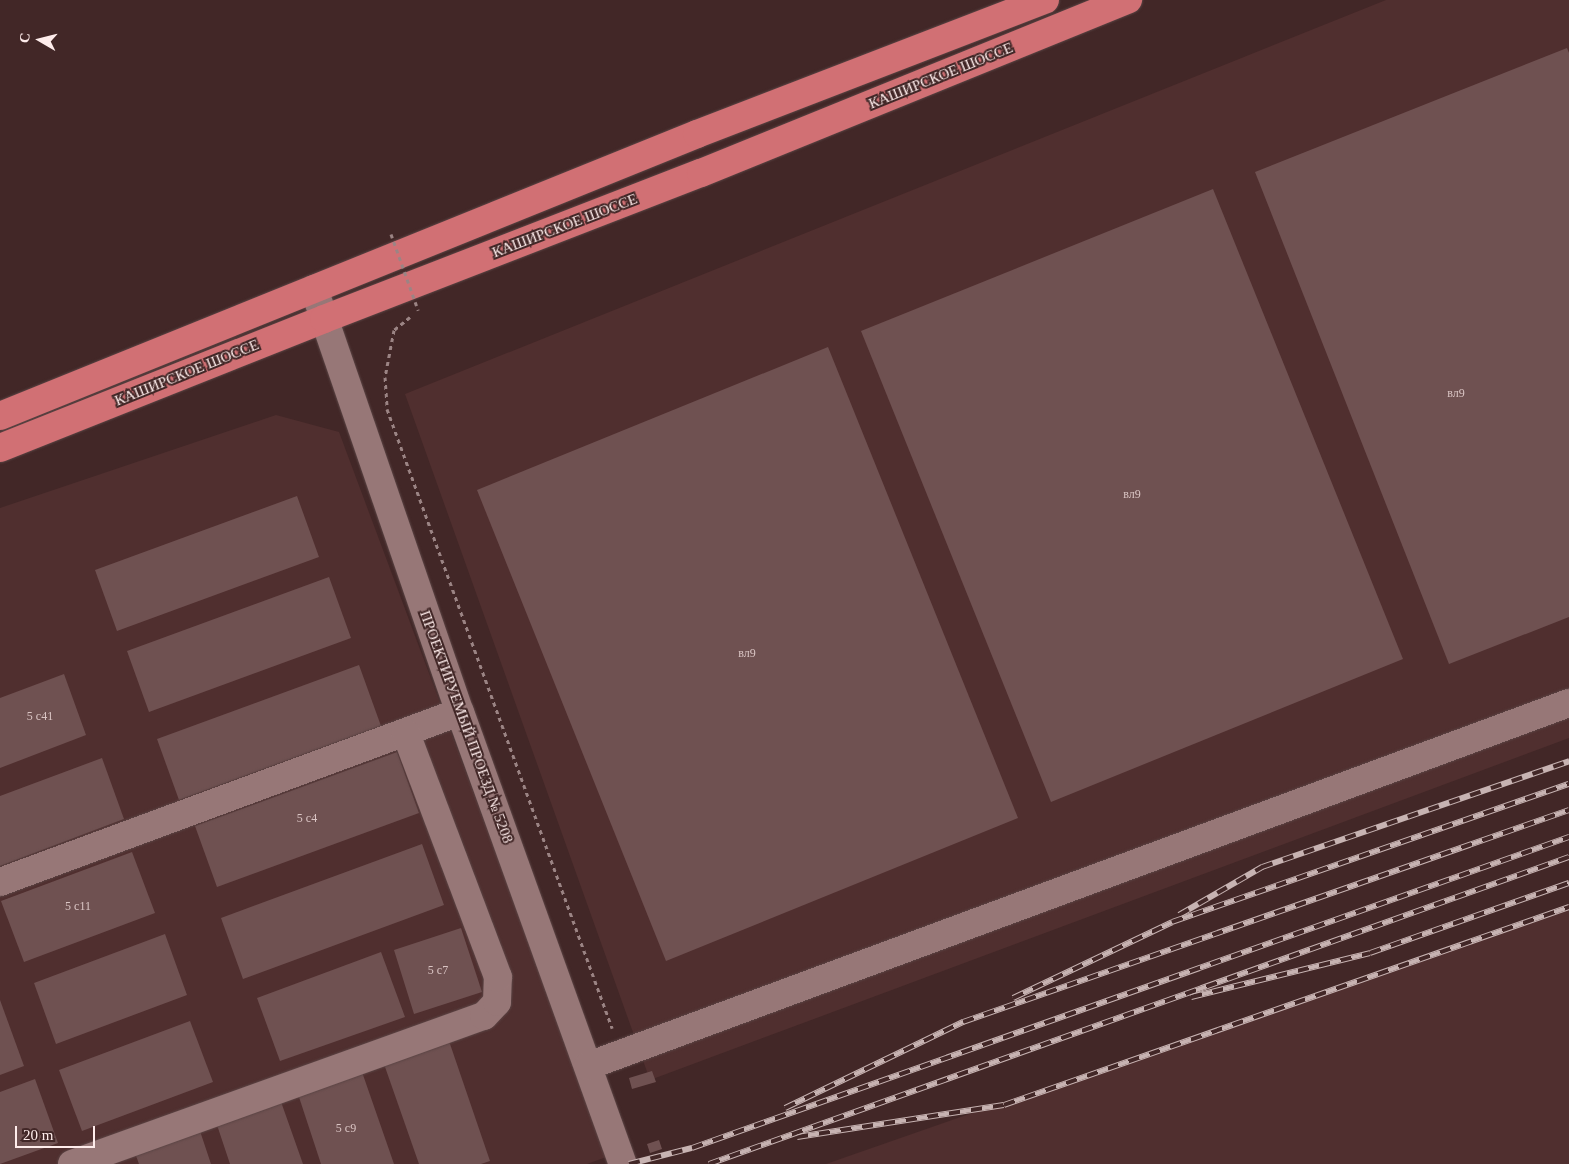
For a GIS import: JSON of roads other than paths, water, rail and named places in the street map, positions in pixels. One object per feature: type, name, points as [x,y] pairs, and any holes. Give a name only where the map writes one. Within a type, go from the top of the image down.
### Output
[{"type":"main road","name":"КАШИРСКОЕ ШОССЕ","points":[[0,416],[697,134],[1045,0]]},
{"type":"main road","name":"КАШИРСКОЕ ШОССЕ","points":[[0,448],[324,319],[691,177],[1128,0]]},
{"type":"street","name":"ПРОЕКТИРУЕМЫЙ ПРОЕЗД № 5208","points":[[314,289],[460,712],[623,1164]]},
{"type":"street","points":[[588,1066],[1569,703]]},
{"type":"street","points":[[0,882],[460,712]]},
{"type":"street","points":[[72,1164],[484,1016],[497,1002],[498,977],[406,732]]},
{"type":"railway","points":[[1179,915],[1262,867],[1569,761]]},
{"type":"railway","points":[[1013,998],[1172,922],[1569,784]]},
{"type":"railway","points":[[785,1108],[963,1022],[1569,810]]},
{"type":"railway","points":[[629,1164],[692,1148],[1569,837]]},
{"type":"railway","points":[[709,1164],[1569,857]]},
{"type":"railway","points":[[1191,997],[1370,953],[1569,883]]},
{"type":"railway","points":[[797,1137],[1004,1105],[1569,907]]}]
